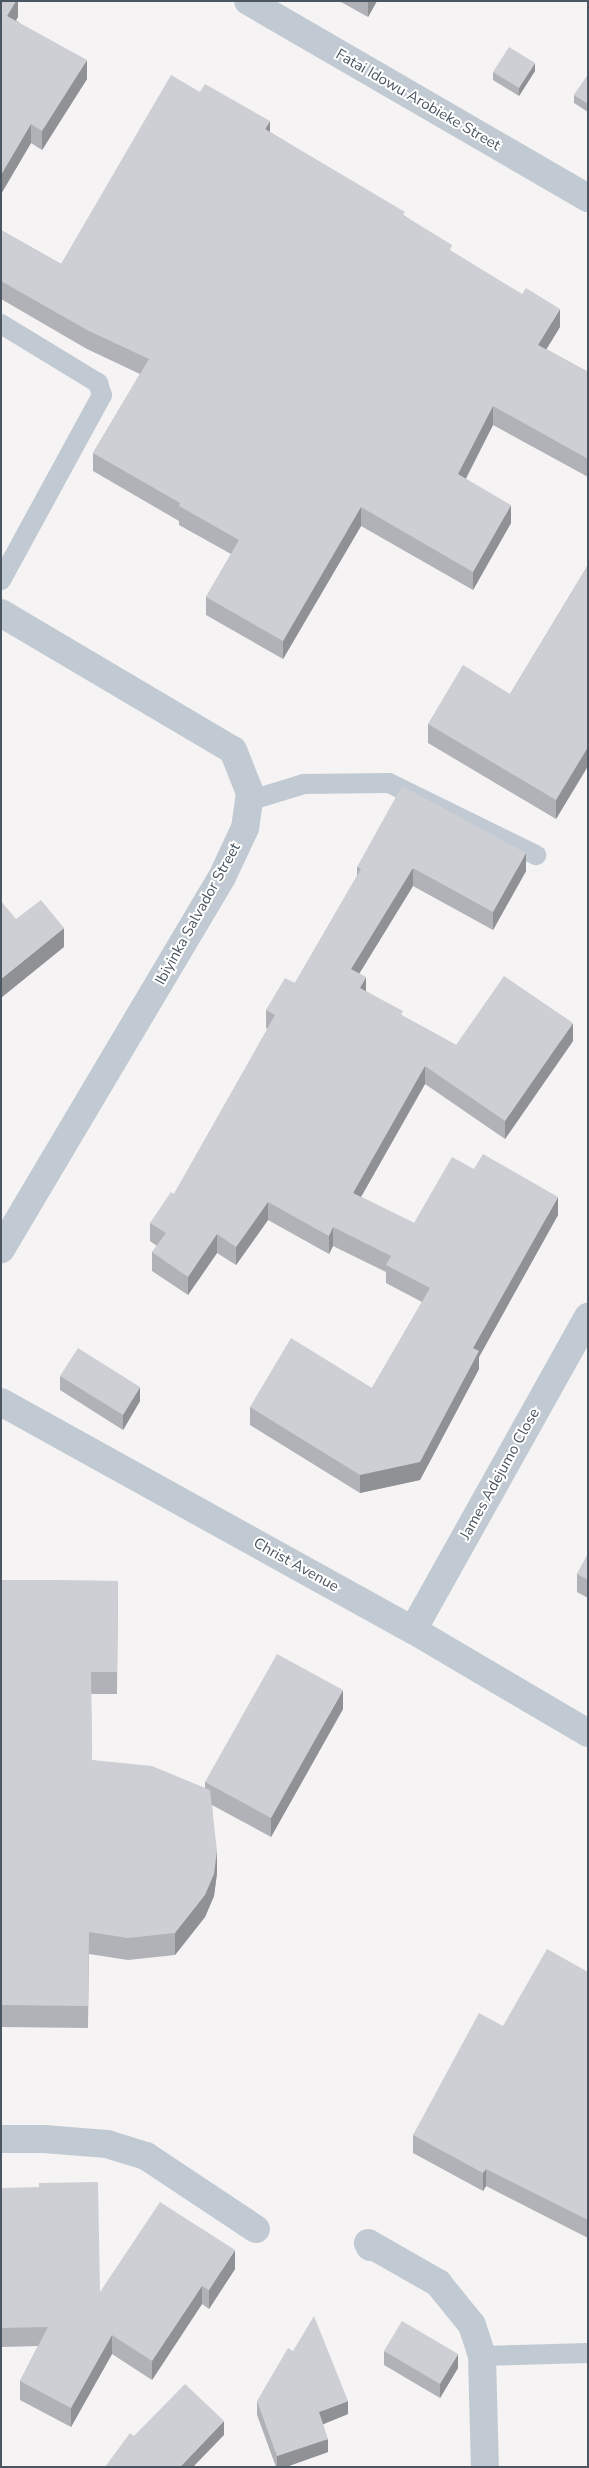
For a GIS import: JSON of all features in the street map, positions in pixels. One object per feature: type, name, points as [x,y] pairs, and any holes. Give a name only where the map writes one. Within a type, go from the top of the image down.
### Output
[{"type":"street","name":"Fatai Idowu Arobieke Street","points":[[248,1],[588,198]]},
{"type":"street","name":"Ibiyinka Salvador Street","points":[[1,613],[233,750],[250,793],[245,828],[222,877],[1,1249]]},
{"type":"street","name":"James Adejumo Close","points":[[413,1630],[588,1318]]},
{"type":"street","name":"Christ Avenue","points":[[1,1402],[413,1630],[588,1732]]},
{"type":"street","points":[[1,2139],[44,2139],[107,2144],[146,2156],[256,2229]]},
{"type":"street","points":[[370,2247],[368,2243],[438,2282],[472,2326],[482,2356],[485,2467]]},
{"type":"lane","points":[[1,324],[98,383],[102,394],[1,580]]},
{"type":"lane","points":[[248,801],[304,784],[389,782],[536,855]]},
{"type":"lane","points":[[482,2356],[588,2353]]},
{"type":"building","points":[[1,1],[16,1],[7,16],[87,60],[42,131],[31,124],[1,175]]},
{"type":"building","points":[[509,47],[535,63],[519,88],[493,72]]},
{"type":"building","points":[[171,75],[200,92],[205,84],[270,121],[265,129],[405,212],[403,215],[452,245],[450,250],[522,294],[526,288],[560,309],[538,345],[588,372],[588,459],[493,406],[458,474],[511,505],[473,572],[361,507],[283,641],[206,597],[239,540],[179,506],[180,503],[93,453],[149,359],[87,330],[1,281],[1,230],[61,264]]},
{"type":"building","points":[[588,75],[588,104],[574,95]]},
{"type":"building","points":[[588,565],[588,747],[556,800],[428,724],[463,665],[510,694]]},
{"type":"building","points":[[402,786],[526,853],[493,912],[413,868],[351,969],[366,977],[360,988],[403,1011],[401,1015],[456,1045],[504,976],[573,1023],[505,1121],[425,1066],[353,1193],[414,1223],[452,1157],[474,1169],[483,1154],[558,1197],[473,1348],[479,1351],[420,1462],[360,1475],[250,1407],[291,1338],[372,1388],[430,1288],[386,1265],[391,1256],[333,1227],[329,1236],[268,1202],[236,1247],[217,1234],[188,1277],[152,1252],[166,1233],[150,1223],[171,1192],[174,1194],[275,1015],[266,1010],[285,978],[295,983],[361,869],[357,867]]},
{"type":"building","points":[[41,900],[64,928],[1,979],[1,901],[16,919]]},
{"type":"building","points":[[78,1348],[140,1387],[123,1415],[60,1376]]},
{"type":"building","points":[[588,1554],[588,1580],[577,1574]]},
{"type":"building","points":[[1,1580],[118,1581],[117,1672],[91,1672],[92,1760],[152,1766],[210,1790],[217,1851],[214,1874],[205,1895],[175,1933],[128,1938],[89,1932],[88,2006],[1,2005]]},
{"type":"building","points":[[277,1654],[343,1690],[271,1818],[205,1782]]},
{"type":"building","points":[[547,1949],[588,1972],[588,2220],[486,2169],[483,2173],[413,2135],[479,2013],[503,2026]]},
{"type":"building","points":[[98,2182],[100,2292],[160,2202],[235,2250],[209,2290],[202,2286],[152,2361],[112,2335],[71,2408],[20,2381],[48,2327],[1,2328],[1,2188],[39,2187],[39,2183]]},
{"type":"building","points":[[314,2316],[348,2401],[319,2412],[328,2439],[277,2456],[257,2401],[288,2348],[293,2351]]},
{"type":"building","points":[[402,2321],[458,2354],[440,2384],[384,2351]]},
{"type":"building","points":[[185,2384],[224,2421],[180,2467],[105,2467],[130,2433],[134,2436]]}]
